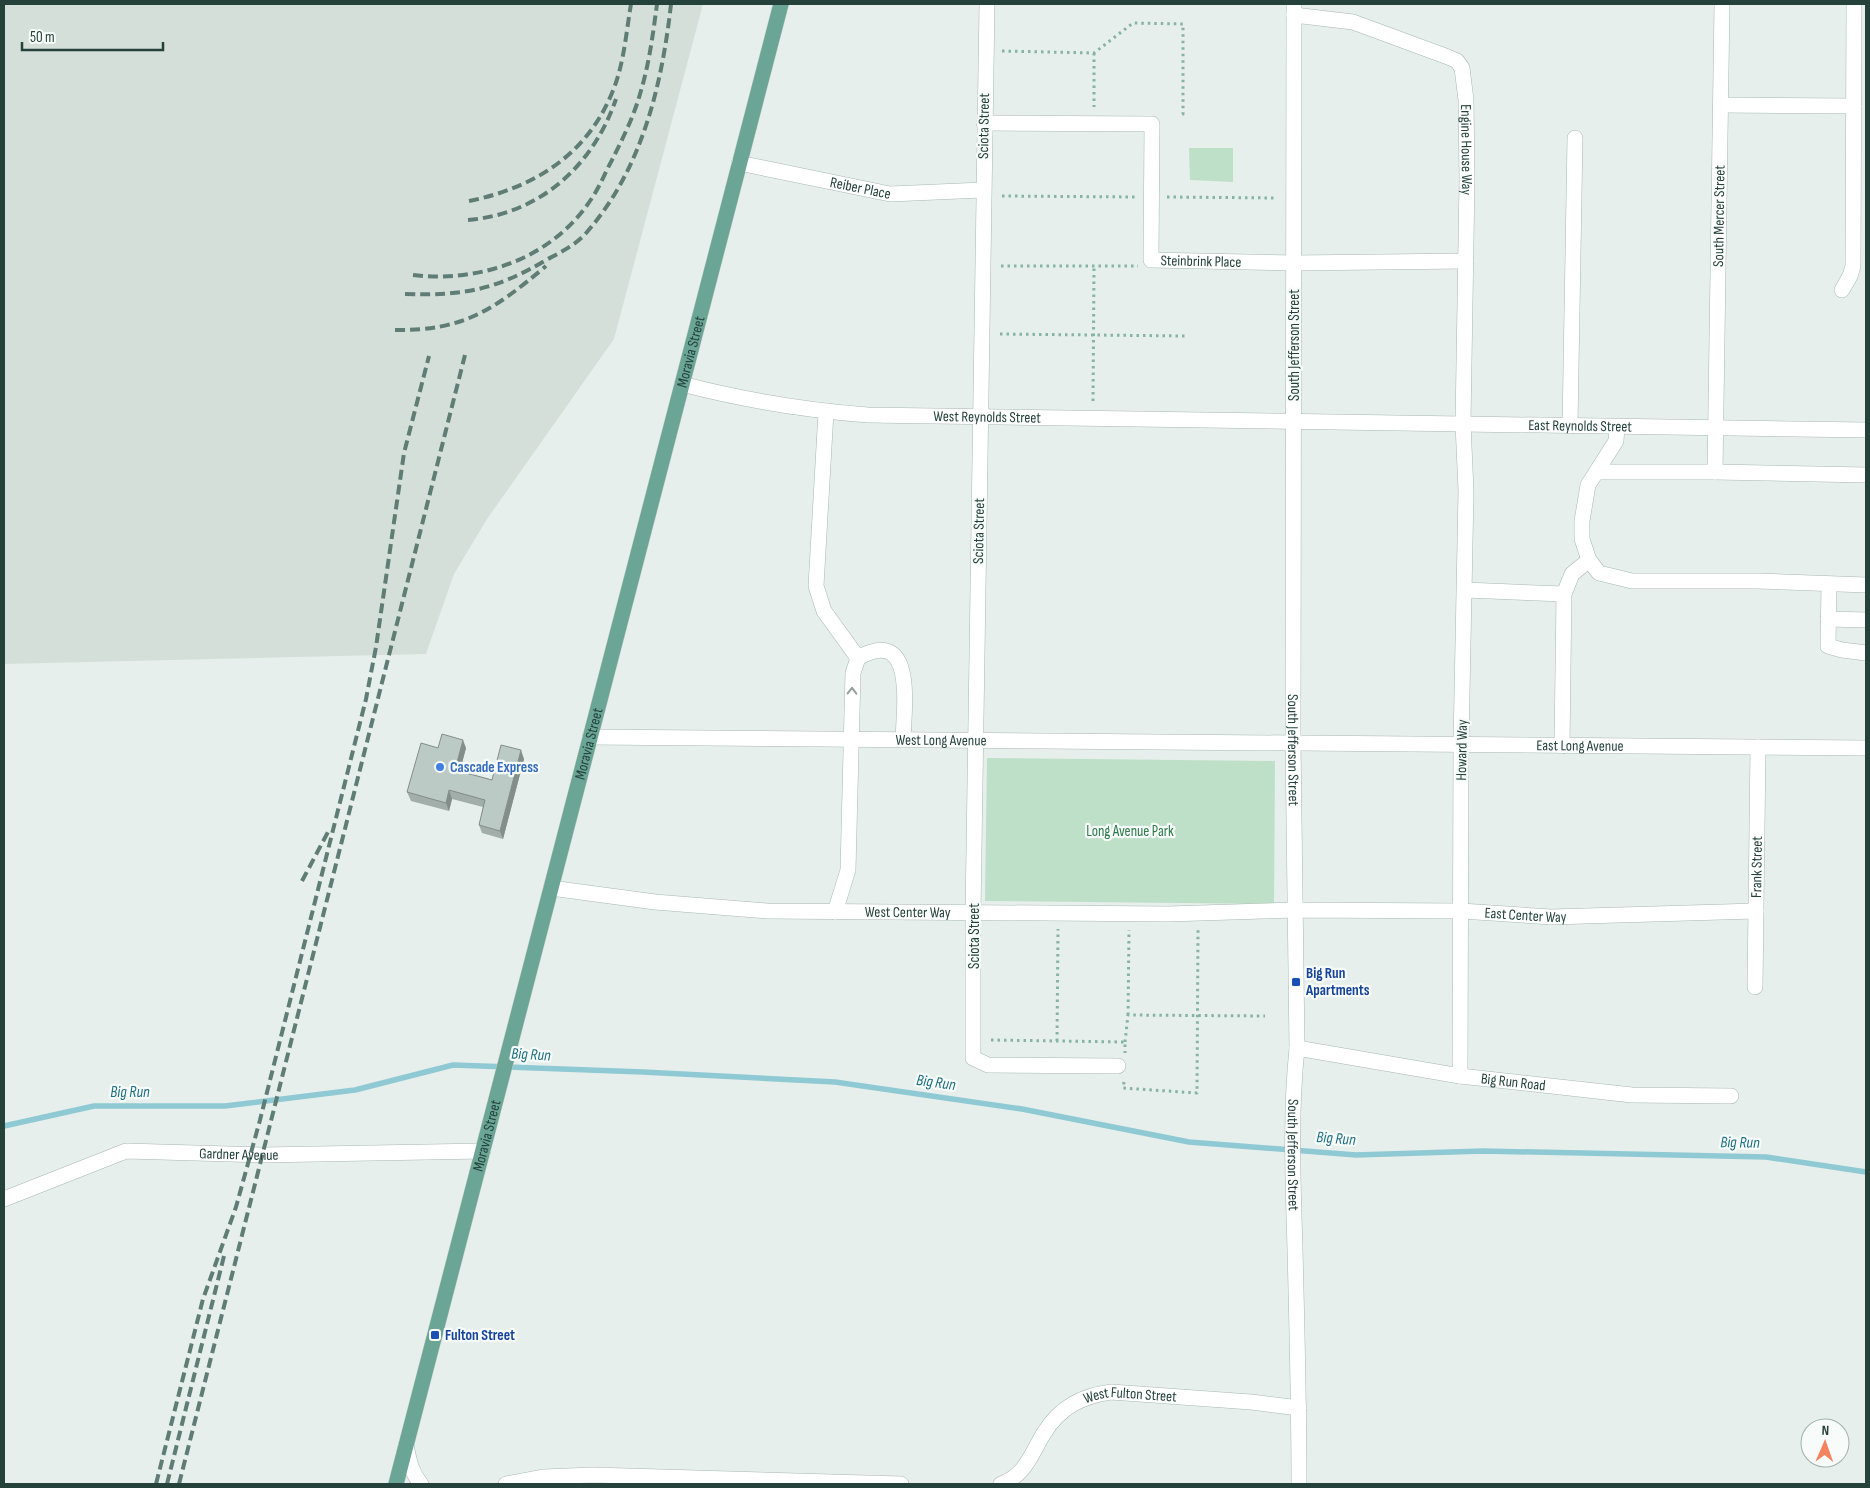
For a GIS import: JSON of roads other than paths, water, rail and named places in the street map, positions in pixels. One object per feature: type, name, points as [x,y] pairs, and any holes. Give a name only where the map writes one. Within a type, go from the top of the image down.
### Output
[{"type":"main road","name":"Moravia Street","points":[[396,1484],[781,4]]},
{"type":"street","name":"Sciota Street","points":[[987,4],[983,190],[973,1058],[988,1065],[1122,1069]]},
{"type":"street","name":"South Mercer Street","points":[[1715,472],[1722,4]]},
{"type":"street","points":[[1842,290],[1853,266],[1854,4]]},
{"type":"street","name":"Engine House Way","points":[[1294,10],[1378,29],[1457,61],[1462,68],[1466,100],[1463,424]]},
{"type":"street","name":"South Jefferson Street","points":[[1294,10],[1293,742],[1297,1048],[1293,1091],[1293,1176],[1299,1484]]},
{"type":"street","points":[[1721,105],[1854,106]]},
{"type":"street","name":"Steinbrink Place","points":[[984,123],[1152,124],[1151,260],[1294,262],[1466,261]]},
{"type":"street","points":[[1570,426],[1574,138]]},
{"type":"street","name":"Reiber Place","points":[[739,164],[890,194],[983,190]]},
{"type":"street","name":"West Reynolds Street","points":[[682,384],[756,401],[826,412],[1293,421]]},
{"type":"street","points":[[826,412],[816,586],[824,612],[858,658]]},
{"type":"street","name":"East Reynolds Street","points":[[1293,421],[1866,430]]},
{"type":"street","name":"Howard Way","points":[[1460,1076],[1461,745],[1466,491],[1463,424]]},
{"type":"street","points":[[1617,427],[1616,441],[1588,485],[1582,521],[1582,539],[1589,560],[1600,573],[1632,580],[1758,581],[1866,585]]},
{"type":"street","points":[[1597,472],[1866,475]]},
{"type":"street","points":[[1562,746],[1564,594],[1572,574],[1589,560]]},
{"type":"street","points":[[1829,584],[1828,646],[1866,653]]},
{"type":"street","points":[[1465,590],[1564,594]]},
{"type":"street","points":[[1828,618],[1866,620]]},
{"type":"street","points":[[835,912],[848,870],[853,673],[858,658],[872,650],[887,650],[897,658],[904,675],[903,740]]},
{"type":"street","name":"West Long Avenue","points":[[590,737],[1293,742]]},
{"type":"street","name":"East Long Avenue","points":[[1293,742],[1866,748]]},
{"type":"street","name":"Frank Street","points":[[1755,987],[1758,747]]},
{"type":"street","name":"West Center Way","points":[[551,888],[709,908],[835,912],[1168,914],[1296,910]]},
{"type":"street","name":"East Center Way","points":[[1296,910],[1461,911],[1551,917],[1756,912]]},
{"type":"street","name":"Big Run Road","points":[[1297,1048],[1460,1076],[1632,1096],[1731,1096]]},
{"type":"street","name":"Gardner Avenue","points":[[4,1199],[126,1151],[262,1155],[482,1151]]},
{"type":"street","name":"West Fulton Street","points":[[1001,1484],[1016,1476],[1028,1465],[1044,1433],[1056,1417],[1072,1404],[1090,1395],[1111,1392],[1251,1402],[1299,1408]]},
{"type":"street","points":[[406,1445],[409,1464],[421,1484]]},
{"type":"street","points":[[506,1484],[593,1475],[768,1482],[901,1484]]},
{"type":"waterway","name":"Big Run","points":[[4,1126],[94,1106],[225,1106],[355,1090],[453,1065],[835,1082],[1022,1109],[1189,1142],[1356,1155],[1483,1151],[1766,1157],[1866,1172]]},
{"type":"railway","points":[[469,201],[515,188],[536,178],[555,166],[588,135],[601,115],[616,82],[624,49],[631,4]]},
{"type":"railway","points":[[413,275],[465,275],[490,270],[514,262],[536,251],[576,219],[598,189],[634,111],[648,61],[657,4]]},
{"type":"railway","points":[[405,294],[444,294],[478,289],[495,284],[528,270],[563,251],[587,232],[606,207],[622,181],[646,125],[662,65],[671,4]]},
{"type":"railway","points":[[468,220],[494,216],[518,208],[540,197],[560,182],[578,165],[593,145],[606,123],[616,99]]},
{"type":"railway","points":[[395,330],[419,329],[460,322],[511,294],[546,266]]},
{"type":"railway","points":[[179,1484],[465,355]]},
{"type":"railway","points":[[156,1484],[203,1299],[236,1207],[260,1120],[366,699],[376,647],[404,453],[429,356]]},
{"type":"railway","points":[[302,881],[328,832]]},
{"type":"railway","points":[[167,1484],[224,1256]]},
{"type":"place","name":"Cascade Express","points":[[440,767]]},
{"type":"place","name":"Big Run Apartments","points":[[1296,982]]},
{"type":"place","name":"Fulton Street","points":[[435,1335]]},
{"type":"park label","name":"Long Avenue Park","points":[[1130,831]]}]
